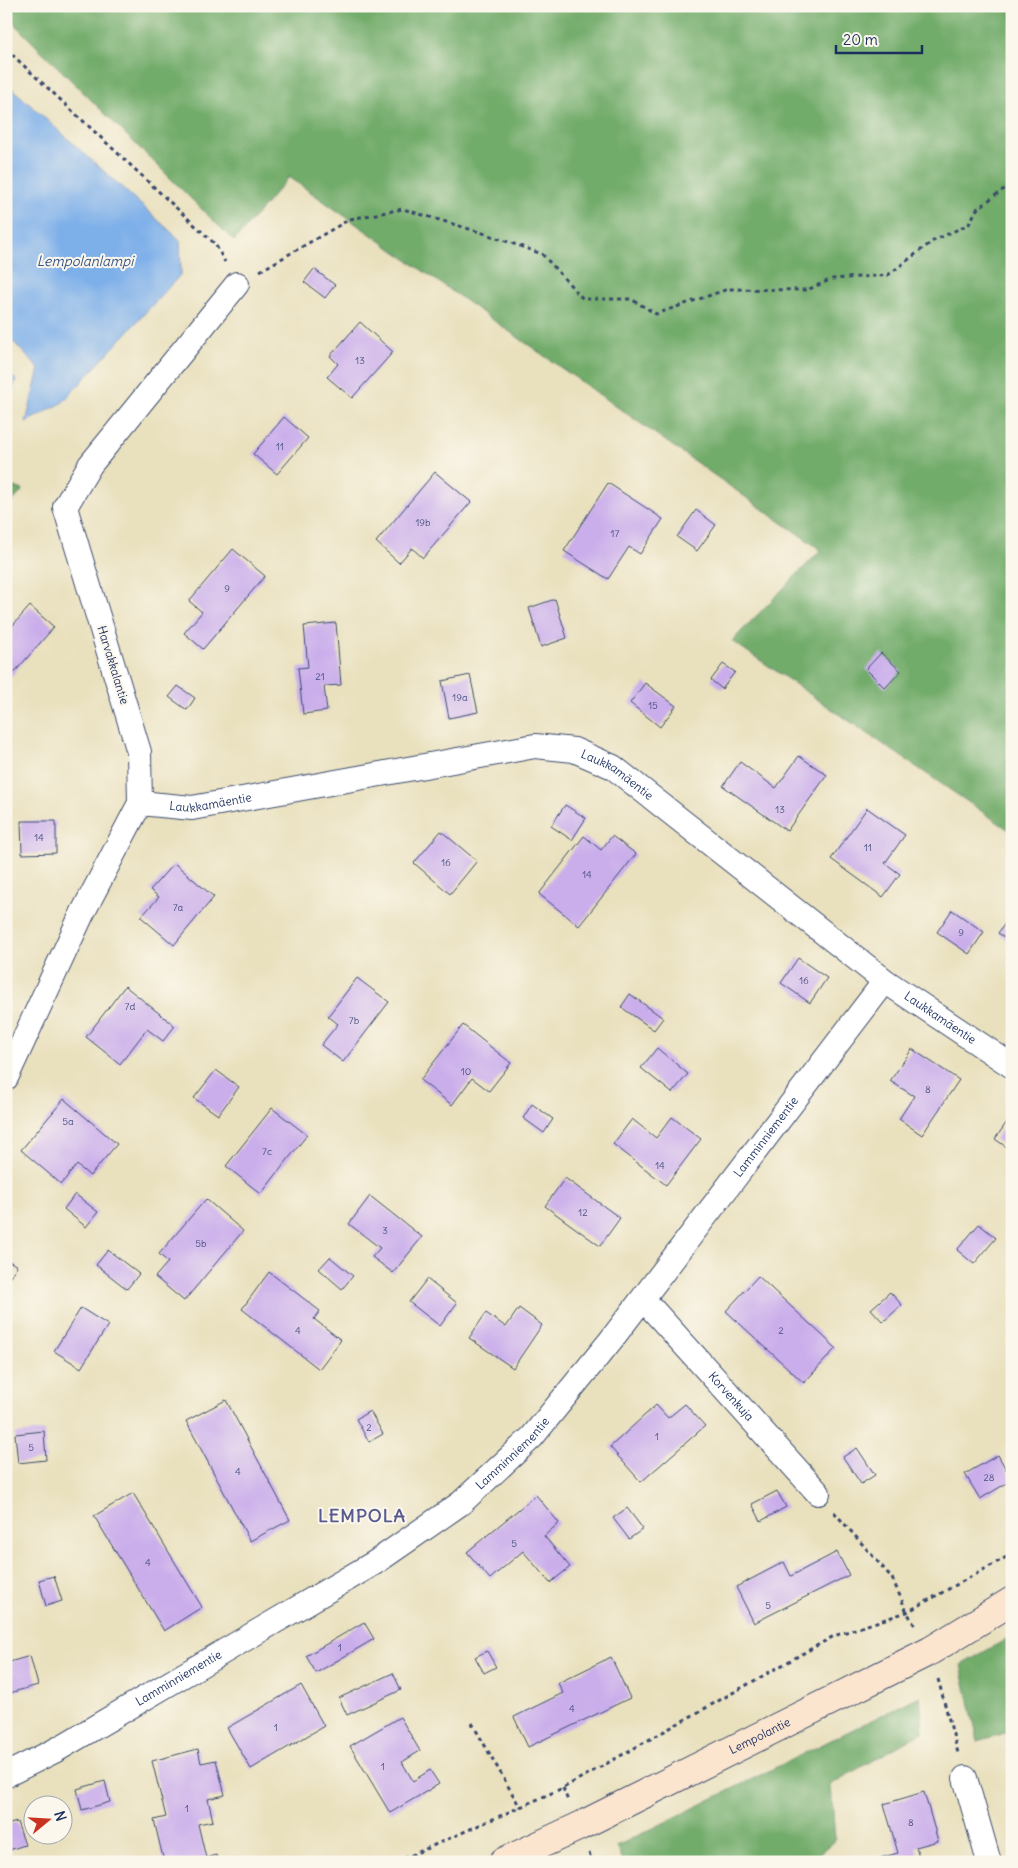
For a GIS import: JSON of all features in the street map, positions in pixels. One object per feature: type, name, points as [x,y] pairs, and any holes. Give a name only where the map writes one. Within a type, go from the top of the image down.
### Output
[{"type":"street","name":"Harvakkalantie","points":[[6,1078],[82,914],[140,802],[140,752],[65,507],[90,465],[237,284]]},
{"type":"street","name":"Laukkamäentie","points":[[140,802],[192,808],[535,746],[574,750],[614,767],[885,981],[1012,1066]]},
{"type":"street","name":"Lamminniementie","points":[[6,1775],[58,1749],[376,1562],[460,1503],[532,1437],[644,1300],[885,981]]},
{"type":"street","name":"Korvenkuja","points":[[644,1300],[818,1493]]},
{"type":"street","name":"Lempolantie","points":[[503,1862],[580,1826],[930,1651],[1012,1601]]},
{"type":"street","points":[[965,1778],[989,1862]]},
{"type":"path","points":[[6,49],[215,244],[237,284],[350,219],[402,209],[486,234],[542,254],[583,299],[631,298],[656,314],[728,289],[807,290],[832,279],[888,275],[933,241],[969,224],[978,210],[1012,183]]},
{"type":"path","points":[[6,542],[12,541]]},
{"type":"path","points":[[818,1493],[892,1578],[907,1612],[930,1651],[965,1778]]},
{"type":"path","points":[[396,1862],[562,1788],[834,1636],[907,1612],[1012,1554]]},
{"type":"path","points":[[472,1723],[520,1807]]},
{"type":"green space","points":[[6,6],[1012,6],[1012,832],[732,641],[821,550],[289,177],[234,241],[6,16]]},
{"type":"green space","points":[[6,484],[23,490],[6,509]]},
{"type":"green space","points":[[1012,1636],[1012,1731],[978,1741],[961,1665]]},
{"type":"green space","points":[[920,1696],[923,1732],[831,1784],[835,1840],[809,1862],[623,1862],[617,1846]]},
{"type":"water","name":"Lempolanlampi","points":[[6,83],[180,240],[181,274],[62,403],[26,422],[39,369],[6,334]]},
{"type":"water","points":[[6,372],[16,380],[6,407]]},
{"type":"building","points":[[314,269],[335,285],[325,298],[304,282]]},
{"type":"building","points":[[360,322],[393,352],[352,398],[327,377],[338,364],[330,356]]},
{"type":"building","points":[[284,417],[308,438],[277,474],[253,454]]},
{"type":"building","points":[[435,472],[471,502],[423,558],[412,548],[399,563],[376,542]]},
{"type":"building","points":[[608,483],[663,519],[640,554],[629,547],[608,579],[564,551]]},
{"type":"building","points":[[696,510],[716,525],[697,551],[677,537]]},
{"type":"building","points":[[233,549],[265,576],[203,649],[184,633],[202,612],[189,601]]},
{"type":"building","points":[[555,599],[567,638],[541,647],[529,608]]},
{"type":"building","points":[[30,606],[54,627],[6,682],[6,633]]},
{"type":"building","points":[[336,623],[341,685],[324,686],[327,711],[303,714],[298,668],[308,667],[304,626]]},
{"type":"building","points":[[881,653],[901,671],[885,688],[866,669]]},
{"type":"building","points":[[723,664],[735,672],[722,689],[711,680]]},
{"type":"building","points":[[470,675],[478,712],[449,718],[442,681]]},
{"type":"building","points":[[645,683],[676,706],[660,727],[630,703]]},
{"type":"building","points":[[178,686],[195,698],[187,710],[169,697]]},
{"type":"building","points":[[799,756],[827,775],[787,831],[723,786],[740,762],[776,788]]},
{"type":"building","points":[[565,805],[586,818],[572,840],[551,826]]},
{"type":"building","points":[[867,808],[905,835],[885,863],[900,874],[883,897],[831,859]]},
{"type":"building","points":[[21,821],[56,821],[56,853],[22,854]]},
{"type":"building","points":[[441,831],[477,861],[450,894],[414,863]]},
{"type":"building","points":[[584,836],[601,850],[612,836],[636,854],[579,926],[539,894]]},
{"type":"building","points":[[174,863],[214,897],[174,945],[141,917],[159,897],[150,890]]},
{"type":"building","points":[[952,910],[984,932],[969,954],[937,932]]},
{"type":"building","points":[[1012,914],[1012,943],[998,933]]},
{"type":"building","points":[[798,958],[827,978],[810,1003],[781,983]]},
{"type":"building","points":[[357,978],[389,1002],[343,1062],[321,1045],[338,1024],[328,1016]]},
{"type":"building","points":[[125,986],[175,1026],[163,1041],[147,1029],[120,1064],[86,1037]]},
{"type":"building","points":[[630,994],[663,1018],[654,1030],[621,1007]]},
{"type":"building","points":[[463,1025],[511,1063],[489,1091],[472,1078],[452,1105],[420,1080]]},
{"type":"building","points":[[657,1048],[688,1074],[672,1093],[641,1068]]},
{"type":"building","points":[[912,1049],[959,1080],[922,1135],[899,1119],[914,1096],[890,1081]]},
{"type":"building","points":[[216,1070],[239,1087],[218,1115],[194,1098]]},
{"type":"building","points":[[64,1099],[117,1144],[90,1176],[77,1165],[61,1184],[21,1150]]},
{"type":"building","points":[[532,1104],[553,1119],[544,1133],[523,1118]]},
{"type":"building","points":[[272,1108],[307,1135],[261,1194],[226,1166]]},
{"type":"building","points":[[1012,1115],[1012,1151],[995,1139]]},
{"type":"building","points":[[672,1117],[701,1139],[666,1185],[613,1144],[632,1119],[656,1138]]},
{"type":"building","points":[[565,1178],[620,1218],[600,1246],[545,1206]]},
{"type":"building","points":[[75,1194],[98,1212],[86,1227],[64,1209]]},
{"type":"building","points":[[370,1196],[422,1237],[393,1273],[372,1257],[380,1248],[349,1224]]},
{"type":"building","points":[[206,1199],[243,1231],[184,1301],[155,1277],[168,1262],[159,1254]]},
{"type":"building","points":[[979,1224],[996,1238],[974,1264],[957,1250]]},
{"type":"building","points":[[108,1250],[139,1274],[127,1289],[96,1265]]},
{"type":"building","points":[[330,1257],[353,1276],[342,1289],[319,1269]]},
{"type":"building","points":[[6,1259],[17,1266],[6,1283]]},
{"type":"building","points":[[269,1272],[320,1311],[314,1319],[341,1340],[319,1369],[242,1309]]},
{"type":"building","points":[[758,1276],[836,1348],[804,1383],[726,1311]]},
{"type":"building","points":[[427,1279],[457,1303],[440,1326],[409,1302]]},
{"type":"building","points":[[890,1292],[902,1305],[883,1322],[871,1309]]},
{"type":"building","points":[[81,1308],[108,1325],[81,1368],[54,1351]]},
{"type":"building","points":[[519,1308],[542,1325],[513,1368],[469,1338],[486,1313],[506,1327]]},
{"type":"building","points":[[226,1400],[290,1520],[250,1541],[186,1421]]},
{"type":"building","points":[[685,1404],[705,1426],[641,1482],[610,1447],[656,1405],[668,1418]]},
{"type":"building","points":[[370,1411],[383,1434],[369,1442],[356,1419]]},
{"type":"building","points":[[44,1431],[46,1460],[18,1463],[15,1434]]},
{"type":"building","points":[[857,1448],[875,1475],[861,1484],[843,1457]]},
{"type":"building","points":[[998,1455],[1012,1480],[980,1499],[965,1474]]},
{"type":"building","points":[[777,1491],[786,1507],[761,1521],[752,1504]]},
{"type":"building","points":[[133,1493],[202,1607],[164,1631],[94,1516]]},
{"type":"building","points":[[536,1495],[559,1523],[544,1536],[570,1567],[550,1583],[523,1551],[490,1579],[467,1552]]},
{"type":"building","points":[[627,1508],[643,1529],[629,1539],[613,1518]]},
{"type":"building","points":[[837,1552],[849,1575],[754,1623],[736,1587],[784,1562],[791,1576]]},
{"type":"building","points":[[54,1576],[62,1601],[46,1606],[39,1580]]},
{"type":"building","points":[[364,1622],[374,1639],[316,1673],[306,1656]]},
{"type":"building","points":[[487,1651],[496,1667],[484,1673],[475,1657]]},
{"type":"building","points":[[30,1656],[38,1685],[6,1694],[6,1663]]},
{"type":"building","points":[[611,1657],[630,1698],[528,1747],[514,1717],[563,1693],[558,1683]]},
{"type":"building","points":[[393,1673],[401,1690],[347,1715],[339,1698]]},
{"type":"building","points":[[301,1685],[324,1726],[251,1769],[227,1728]]},
{"type":"building","points":[[400,1717],[420,1751],[402,1762],[413,1781],[430,1770],[439,1784],[390,1813],[350,1746]]},
{"type":"building","points":[[198,1749],[201,1763],[216,1760],[225,1795],[208,1799],[213,1821],[198,1824],[206,1858],[216,1855],[218,1862],[164,1862],[154,1820],[166,1817],[152,1761]]},
{"type":"building","points":[[105,1781],[110,1802],[82,1810],[77,1789]]},
{"type":"building","points":[[924,1792],[938,1841],[916,1847],[920,1861],[881,1862],[880,1858],[898,1853],[884,1804]]},
{"type":"building","points":[[17,1822],[22,1836],[22,1846],[6,1851],[6,1825]]},
{"type":"district","name":"LEMPOLA","points":[[362,1516]]}]
